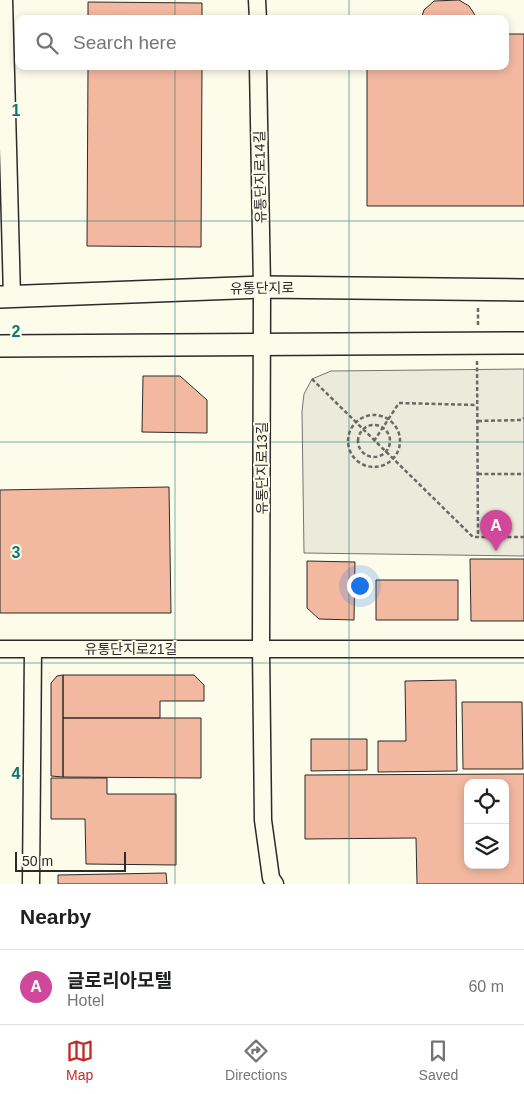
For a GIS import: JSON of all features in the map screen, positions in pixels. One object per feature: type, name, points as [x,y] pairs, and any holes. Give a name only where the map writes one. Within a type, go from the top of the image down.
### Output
[{"type":"main road","name":"유통단지로","points":[[6,297],[262,287],[524,290]]},
{"type":"main road","points":[[0,346],[524,343]]},
{"type":"street","points":[[4,0],[6,297]]},
{"type":"street","points":[[257,0],[258,15]]},
{"type":"street","name":"유통단지로14길","points":[[258,70],[262,287]]},
{"type":"street","name":"유통단지로13길","points":[[262,287],[262,820],[271,878],[274,884]]},
{"type":"street","name":"유통단지로21길","points":[[0,648],[261,649]]},
{"type":"street","points":[[31,884],[33,649]]},
{"type":"street","points":[[261,649],[524,649]]},
{"type":"path","points":[[477,370],[478,537]]},
{"type":"path","points":[[312,378],[362,430],[473,537],[524,537]]},
{"type":"path","points":[[374,441],[399,403],[477,405]]},
{"type":"path","points":[[368,415],[377,415],[389,419],[398,428],[401,444],[394,460],[378,467],[370,467],[355,459],[350,451],[348,442],[349,434],[356,422],[368,415]]},
{"type":"path","points":[[478,421],[522,420],[524,418]]},
{"type":"path","points":[[372,425],[383,428],[390,436],[389,447],[386,452],[372,457],[363,452],[358,438],[362,430],[372,425]]},
{"type":"path","points":[[478,474],[524,474]]},
{"type":"shaded area","points":[[524,369],[524,556],[304,553],[302,411],[304,394],[312,379],[331,371]]},
{"type":"building","points":[[459,0],[469,6],[475,15],[422,15],[424,10],[434,1]]},
{"type":"building","points":[[88,2],[202,3],[202,15],[88,15]]},
{"type":"building","points":[[509,34],[524,34],[524,206],[367,206],[367,70],[509,70]]},
{"type":"building","points":[[88,70],[202,70],[201,247],[87,246]]},
{"type":"building","points":[[143,376],[180,376],[207,400],[207,433],[142,432]]},
{"type":"building","points":[[169,487],[171,613],[0,613],[0,490]]},
{"type":"building","points":[[470,559],[524,559],[524,621],[471,621]]},
{"type":"building","points":[[307,561],[355,562],[354,620],[319,619],[307,608]]},
{"type":"building","points":[[376,580],[458,580],[458,620],[376,620]]},
{"type":"building","points":[[63,675],[194,675],[204,685],[204,701],[160,701],[160,718],[63,718]]},
{"type":"building","points":[[63,675],[63,777],[51,776],[51,683],[57,676]]},
{"type":"building","points":[[456,680],[457,771],[378,772],[378,741],[406,741],[405,681]]},
{"type":"building","points":[[462,702],[522,702],[523,769],[463,769]]},
{"type":"building","points":[[63,718],[201,718],[201,778],[63,777]]},
{"type":"building","points":[[311,739],[367,739],[367,770],[311,771]]},
{"type":"building","points":[[524,774],[524,884],[417,884],[416,838],[305,839],[305,775]]},
{"type":"building","points":[[51,778],[107,778],[107,794],[176,794],[176,865],[86,864],[85,819],[51,819]]},
{"type":"building","points":[[166,873],[167,884],[58,884],[58,875]]},
{"type":"place","name":"글로리아모텔","points":[[496,551]]}]
